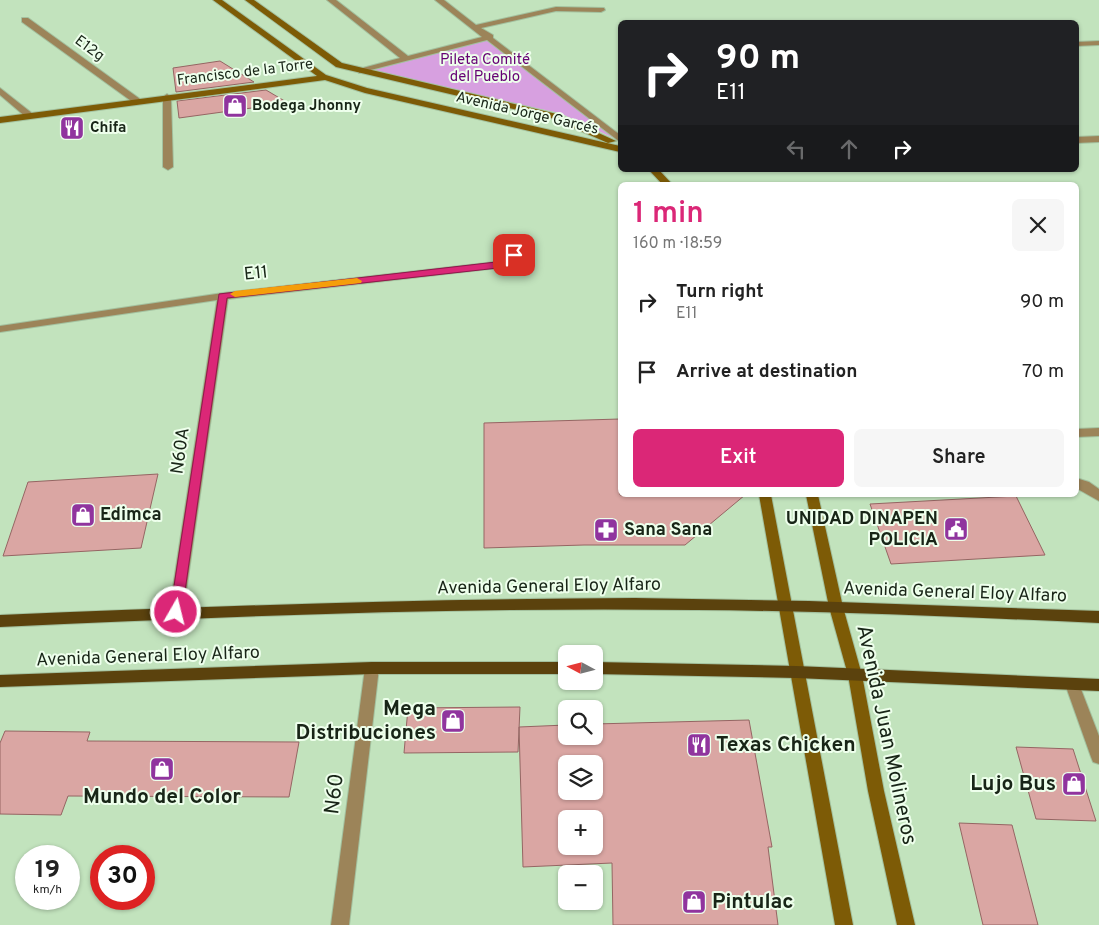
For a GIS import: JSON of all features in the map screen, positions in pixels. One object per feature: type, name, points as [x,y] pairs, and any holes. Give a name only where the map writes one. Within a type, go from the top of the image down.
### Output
[{"type":"main road","name":"Avenida General Eloy Alfaro","points":[[0,621],[176,612],[636,604],[836,607],[1099,617]]},
{"type":"main road","name":"Avenida General Eloy Alfaro","points":[[0,681],[372,668],[558,668]]},
{"type":"main road","points":[[603,668],[796,672],[1099,685]]},
{"type":"street","name":"Avenida Jorge Garcés","points":[[217,0],[324,77],[365,90],[618,149]]},
{"type":"street","name":"Avenida Jorge Garcés","points":[[249,0],[339,65],[554,116],[618,144]]},
{"type":"street","points":[[331,0],[406,60]]},
{"type":"street","points":[[439,0],[490,37],[618,137]]},
{"type":"street","points":[[476,27],[556,10],[601,10]]},
{"type":"street","name":"E12g","points":[[25,20],[137,101]]},
{"type":"street","name":"Francisco de la Torre","points":[[0,120],[362,71],[490,37]]},
{"type":"street","points":[[1079,44],[1099,43]]},
{"type":"street","points":[[0,91],[30,116]]},
{"type":"street","points":[[167,97],[168,167]]},
{"type":"street","points":[[1079,140],[1099,140]]},
{"type":"street","points":[[656,172],[665,182]]},
{"type":"street","name":"E11","points":[[0,329],[223,296],[498,265],[514,255]]},
{"type":"street","name":"N60A","points":[[176,612],[223,296]]},
{"type":"street","points":[[1079,433],[1099,432]]},
{"type":"street","points":[[1079,484],[1084,485],[1099,496]]},
{"type":"street","points":[[765,497],[844,925]]},
{"type":"street","name":"Avenida Juan Molineros","points":[[812,497],[836,607],[855,675],[876,792],[906,925]]},
{"type":"street","name":"N60","points":[[340,925],[372,668]]},
{"type":"street","points":[[1072,684],[1099,757]]},
{"type":"green space","name":"Pileta Comité del Pueblo","points":[[490,37],[618,140],[560,113],[362,71]]},
{"type":"building","points":[[220,61],[254,82],[176,92],[173,68]]},
{"type":"building","points":[[266,90],[288,103],[179,118],[177,101]]},
{"type":"building","points":[[618,419],[618,497],[743,497],[685,545],[584,545],[484,548],[484,423]]},
{"type":"building","name":"Edimca","points":[[158,474],[141,548],[3,556],[28,482]]},
{"type":"building","name":"UNIDAD DINAPEN POLICIA","points":[[1016,497],[1045,555],[891,564],[870,504]]},
{"type":"building","points":[[520,707],[518,752],[404,753],[408,708]]},
{"type":"building","points":[[749,720],[772,847],[768,847],[778,925],[613,925],[612,863],[523,867],[519,727],[558,725],[558,745],[603,745],[603,724]]},
{"type":"building","points":[[5,731],[90,732],[87,741],[299,742],[289,797],[68,796],[61,815],[0,814],[0,743]]},
{"type":"building","points":[[1016,747],[1073,749],[1096,821],[1036,819]]},
{"type":"building","points":[[959,823],[1012,825],[1038,925],[983,925]]},
{"type":"slow traffic","points":[[235,294],[357,281]]},
{"type":"place","name":"Bodega Jhonny","points":[[235,106]]},
{"type":"place","name":"Chifa","points":[[72,128]]},
{"type":"place","name":"Edimca","points":[[83,515]]},
{"type":"place","name":"UNIDAD DINAPEN POLICIA","points":[[956,529]]},
{"type":"place","name":"Sana Sana","points":[[606,530]]},
{"type":"place","name":"Mega Distribuciones","points":[[453,721]]},
{"type":"place","name":"Texas Chicken","points":[[699,745]]},
{"type":"place","name":"Mundo del Color","points":[[162,769]]},
{"type":"place","name":"Lujo Bus","points":[[1074,784]]},
{"type":"place","name":"Pintulac","points":[[694,902]]},
{"type":"route","points":[[176,612],[223,296],[498,265],[514,255]]}]
